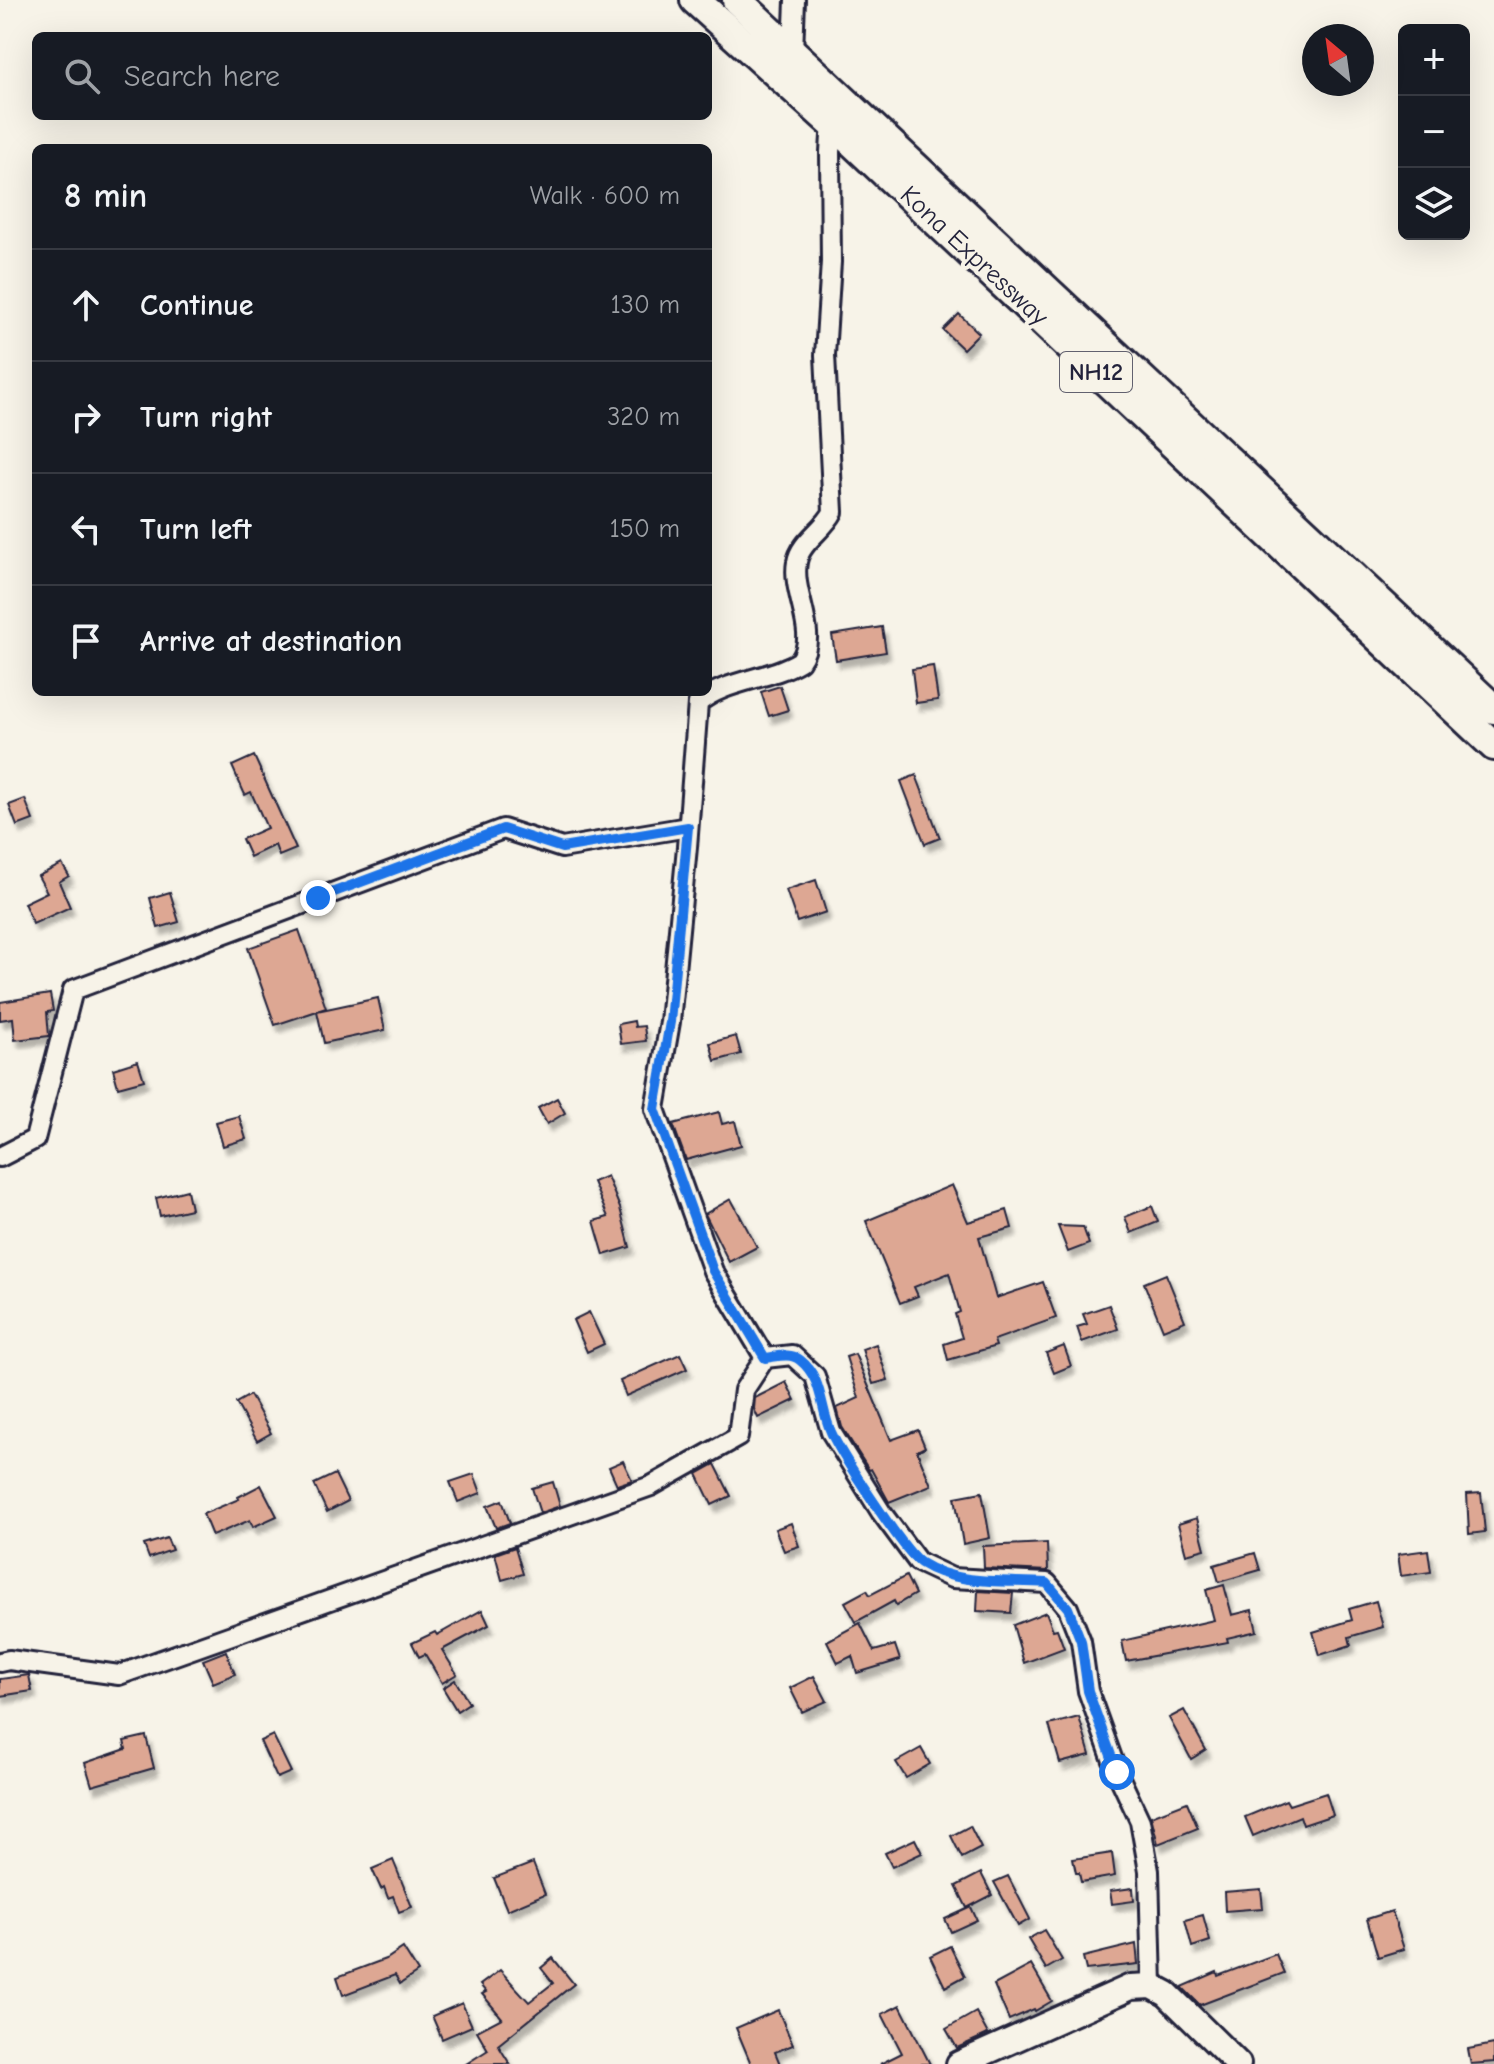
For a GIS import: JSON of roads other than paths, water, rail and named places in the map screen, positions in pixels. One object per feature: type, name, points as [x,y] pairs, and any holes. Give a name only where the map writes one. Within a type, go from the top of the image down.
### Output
[{"type":"highway","name":"Kona Expressway","points":[[695,0],[843,116],[1494,709]]},
{"type":"highway","name":"Kona Expressway","points":[[737,0],[793,52],[843,116],[1494,746]]},
{"type":"main road","points":[[959,2064],[1131,1987],[1152,1986],[1167,1994],[1238,2064]]},
{"type":"street","points":[[793,52],[795,0]]},
{"type":"street","points":[[712,694],[791,667],[800,661],[807,648],[796,575],[797,560],[827,523],[833,512],[834,499],[829,469],[825,355],[831,262],[830,152],[843,116]]},
{"type":"street","points":[[709,696],[698,703],[670,1022],[655,1109],[713,1271],[765,1358]]},
{"type":"street","points":[[0,1157],[35,1139],[73,990],[503,829],[562,848],[688,827]]},
{"type":"street","points":[[765,1358],[792,1355],[815,1376],[831,1432],[881,1512],[918,1562],[952,1578],[1047,1583],[1068,1608],[1081,1641],[1088,1691],[1117,1772],[1140,1821],[1149,1871],[1152,1986]]},
{"type":"street","points":[[0,1662],[9,1660],[119,1675],[651,1486],[738,1437],[744,1390],[765,1358]]}]
